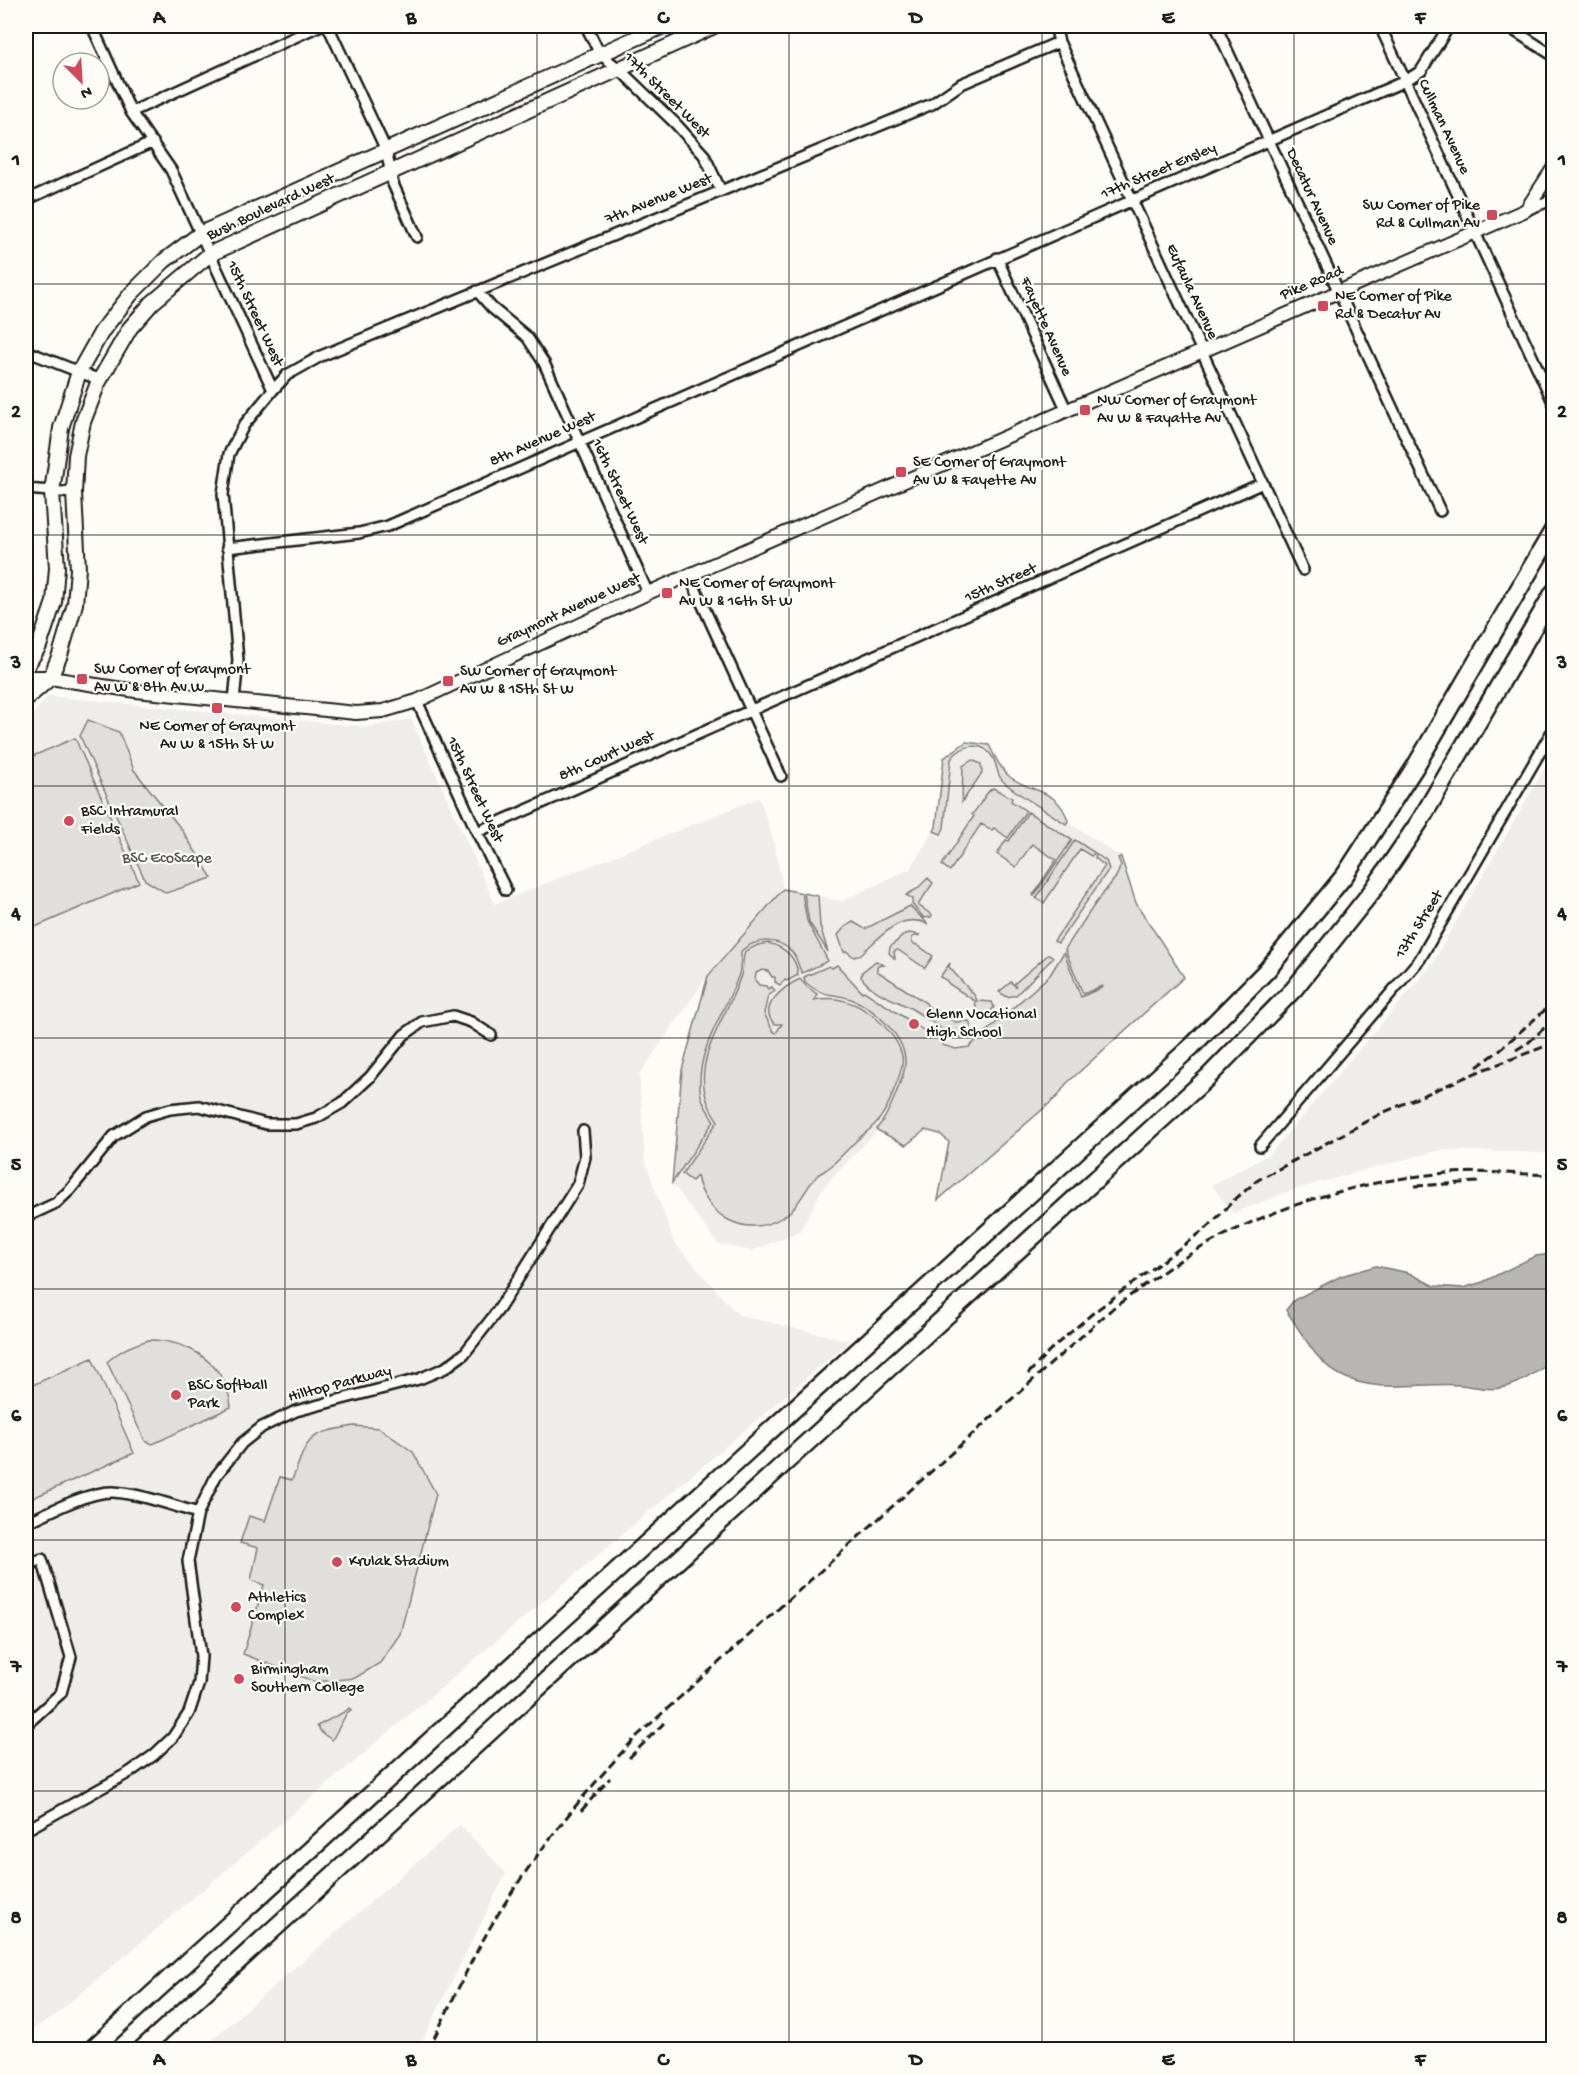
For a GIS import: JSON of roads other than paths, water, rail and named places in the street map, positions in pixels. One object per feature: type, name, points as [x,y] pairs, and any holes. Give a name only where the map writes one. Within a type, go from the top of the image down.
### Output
[{"type":"highway","points":[[91,2049],[1192,1046],[1266,970],[1345,874],[1408,777],[1554,529]]},
{"type":"highway","points":[[141,2049],[1207,1078],[1294,988],[1373,890],[1420,821],[1554,592]]},
{"type":"highway","points":[[78,2049],[115,2029]]},
{"type":"main road","name":"Bush Boulevard West","points":[[26,667],[39,646],[54,602],[57,568],[52,492],[61,428],[79,372],[102,331],[131,294],[164,261],[200,234],[663,26]]},
{"type":"main road","name":"Bush Boulevard West","points":[[50,678],[60,655],[75,604],[78,569],[74,493],[76,456],[83,422],[100,380],[130,328],[152,303],[210,254],[714,26]]},
{"type":"main road","name":"Graymont Avenue West","points":[[26,678],[50,678]]},
{"type":"main road","points":[[26,699],[50,678]]},
{"type":"street","name":"15th Street West","points":[[92,26],[131,112],[171,170],[273,390],[244,425],[229,454],[223,494],[238,660],[234,701]]},
{"type":"street","points":[[131,112],[319,26]]},
{"type":"street","points":[[328,26],[386,150],[393,184],[417,237]]},
{"type":"street","name":"17th Street West","points":[[586,26],[600,54],[619,69],[676,124],[704,155],[721,191]]},
{"type":"street","name":"Eufaula Avenue","points":[[1055,26],[1059,42],[1303,570]]},
{"type":"street","name":"Decatur Avenue","points":[[1216,26],[1440,511]]},
{"type":"street","name":"Cullman Avenue","points":[[1380,26],[1474,232],[1551,390],[1554,404]]},
{"type":"street","name":"17th Street Ensley","points":[[859,318],[1405,81],[1421,71],[1449,26]]},
{"type":"street","points":[[1507,26],[1554,56]]},
{"type":"street","name":"7th Avenue West","points":[[273,390],[287,375],[321,356],[932,104],[961,84],[1059,42]]},
{"type":"street","points":[[26,200],[153,142]]},
{"type":"street","points":[[1526,210],[1554,167]]},
{"type":"street","points":[[1526,210],[1554,199]]},
{"type":"street","name":"Pike Road","points":[[1066,409],[1526,210]]},
{"type":"street","name":"Fayette Avenue","points":[[997,258],[1066,409]]},
{"type":"street","name":"16th Street West","points":[[477,291],[492,308],[527,337],[544,363],[648,593]]},
{"type":"street","name":"8th Avenue West","points":[[227,548],[359,533],[388,526],[859,318]]},
{"type":"street","points":[[26,351],[100,380]]},
{"type":"street","name":"Graymont Avenue West","points":[[50,678],[136,691],[234,701],[356,713],[383,711],[417,701],[648,593],[1066,409]]},
{"type":"street","name":"15th Street","points":[[751,710],[1263,483]]},
{"type":"street","points":[[26,489],[74,493]]},
{"type":"street","points":[[689,575],[781,776]]},
{"type":"street","name":"15th Street West","points":[[417,701],[506,890]]},
{"type":"street","name":"8th Court West","points":[[477,832],[751,710]]},
{"type":"street","name":"13th Street","points":[[1260,1146],[1420,959],[1554,728]]},
{"type":"street","points":[[26,1217],[56,1203],[70,1190],[114,1136],[146,1116],[170,1109],[199,1106],[266,1124],[296,1124],[316,1118],[342,1103],[370,1077],[404,1035],[422,1022],[453,1016],[471,1022],[491,1035]]},
{"type":"street","name":"Hilltop Parkway","points":[[26,1830],[130,1772],[154,1755],[173,1737],[189,1713],[200,1683],[201,1656],[188,1561],[198,1513],[216,1476],[242,1443],[262,1427],[296,1411],[418,1379],[445,1368],[464,1354],[499,1309],[578,1184],[585,1157],[583,1131]]},
{"type":"street","points":[[26,1523],[74,1501],[111,1492],[151,1499],[198,1513]]},
{"type":"street","points":[[26,1565],[42,1559],[71,1657],[61,1693],[26,1725]]},
{"type":"railway","points":[[1477,1067],[1554,1002]]},
{"type":"railway","points":[[1516,1050],[1529,1042],[1554,1019]]},
{"type":"railway","points":[[1028,1374],[1050,1350],[1093,1313],[1208,1227],[1234,1200],[1258,1180],[1382,1113],[1480,1071],[1554,1043]]},
{"type":"railway","points":[[428,2050],[478,1948],[512,1892],[562,1822],[637,1736],[1113,1308],[1177,1262],[1217,1239],[1280,1210],[1313,1199],[1380,1182],[1449,1173],[1554,1175]]},
{"type":"railway","points":[[1415,1186],[1478,1182]]},
{"type":"railway","points":[[629,1758],[665,1722]]},
{"type":"railway","points":[[581,1811],[610,1778]]},
{"type":"place","name":"SW Corner of Pike Rd & Cullman Av","points":[[1492,215]]},
{"type":"place","name":"NE Corner of Pike Rd & Decatur Av","points":[[1323,306]]},
{"type":"place","name":"NW Corner of Graymont Av W & Fayatte Av","points":[[1085,410]]},
{"type":"place","name":"SE Corner of Graymont Av W & Fayette Av","points":[[901,472]]},
{"type":"place","name":"NE Corner of Graymont Av W & 16th St W","points":[[667,593]]},
{"type":"place","name":"SW Corner of Graymont Av W & 8th Av W","points":[[82,679]]},
{"type":"place","name":"SW Corner of Graymont Av W & 15th St W","points":[[448,681]]},
{"type":"place","name":"NE Corner of Graymont Av W & 15th St W","points":[[217,708]]},
{"type":"place","name":"BSC Intramural Fields","points":[[69,821]]},
{"type":"place","name":"Glenn Vocational High School","points":[[914,1024]]},
{"type":"place","name":"BSC Softball Park","points":[[176,1395]]},
{"type":"place","name":"Krulak Stadium","points":[[337,1562]]},
{"type":"place","name":"Athletics Complex","points":[[236,1607]]},
{"type":"place","name":"Birmingham Southern College","points":[[239,1679]]},
{"type":"park label","name":"BSC EcoScape","points":[[167,859]]}]
